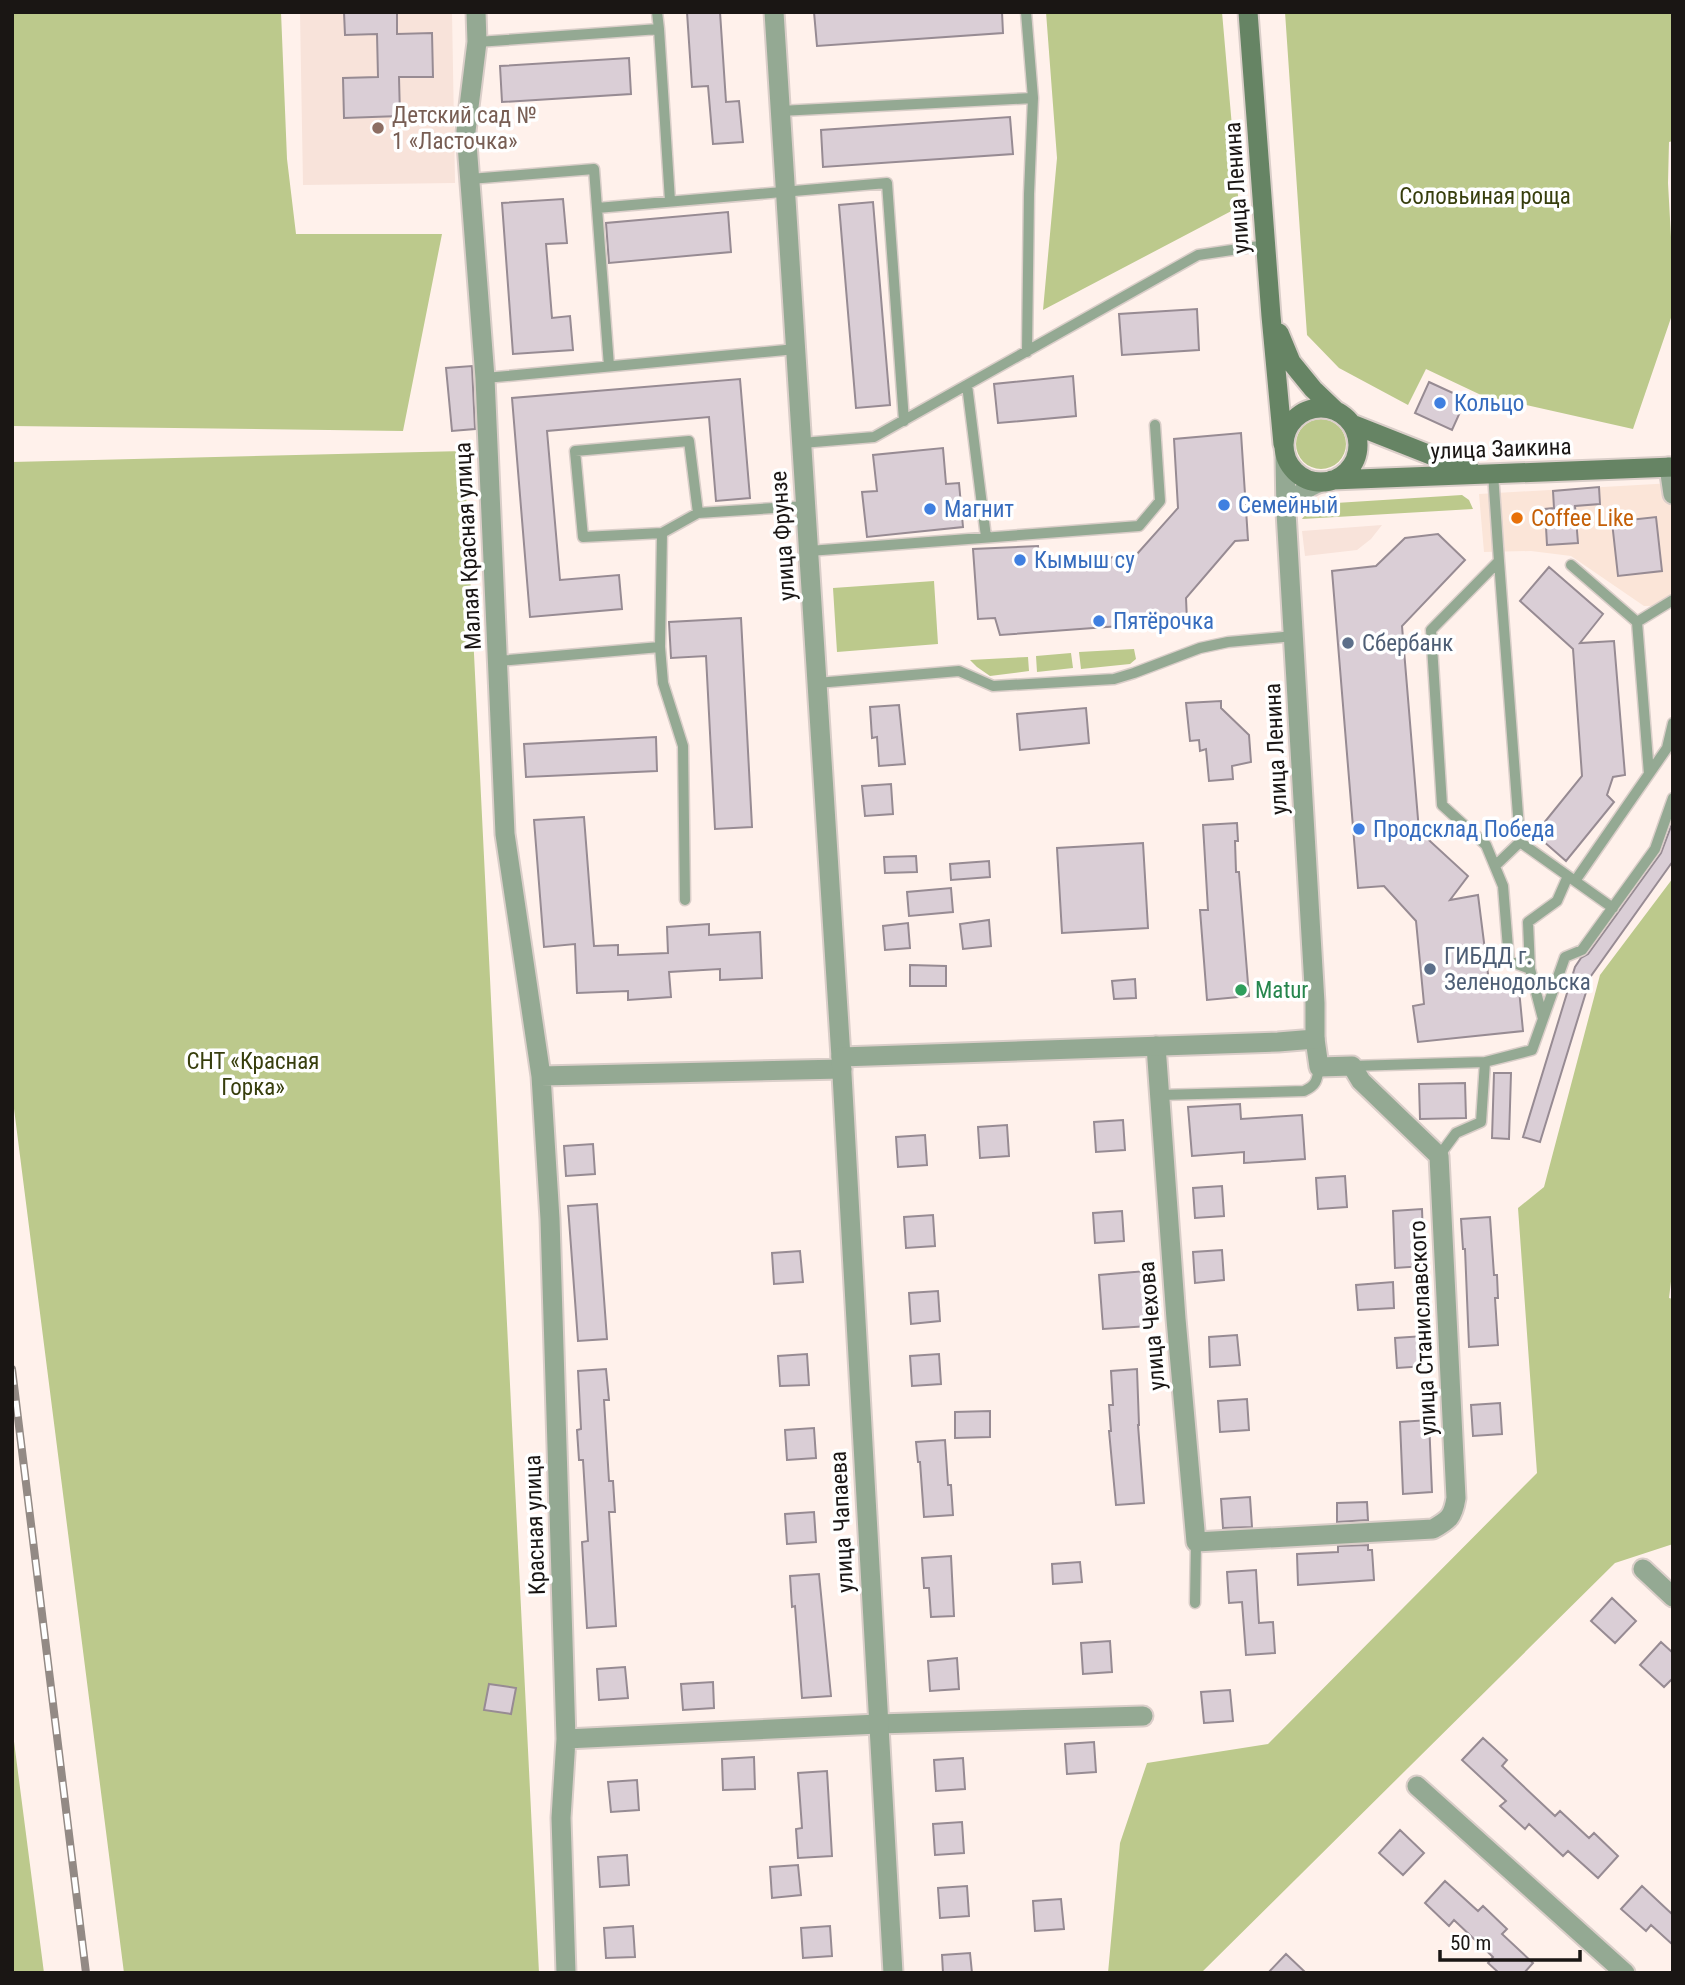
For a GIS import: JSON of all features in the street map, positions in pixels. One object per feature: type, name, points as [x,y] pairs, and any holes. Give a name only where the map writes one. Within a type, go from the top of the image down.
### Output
[{"type":"main road","name":"улица Ленина","points":[[1248,12],[1284,450]]},
{"type":"main road","points":[[1271,316],[1291,362],[1313,389],[1345,416],[1357,435],[1356,457],[1342,475],[1326,481],[1309,480],[1290,466],[1284,450],[1286,432],[1292,421],[1311,408],[1335,410]]},
{"type":"main road","points":[[1352,424],[1486,473]]},
{"type":"main road","name":"улица Заикина","points":[[1326,481],[1671,467]]},
{"type":"street","name":"Малая Красная улица","points":[[476,12],[477,42],[466,131],[485,378],[505,834],[541,1076]]},
{"type":"street","name":"улица Фрунзе","points":[[774,12],[842,1063]]},
{"type":"street","name":"улица Ленина","points":[[1284,450],[1315,1039],[1319,1066]]},
{"type":"street","points":[[1671,467],[1673,494]]},
{"type":"street","points":[[1286,512],[1296,496],[1307,487],[1326,481]]},
{"type":"street","points":[[541,1076],[1315,1039]]},
{"type":"street","name":"улица Чехова","points":[[1156,1046],[1196,1542]]},
{"type":"street","name":"улица Чапаева","points":[[842,1063],[893,1973]]},
{"type":"street","points":[[1319,1066],[1352,1066],[1361,1081],[1439,1156]]},
{"type":"street","name":"Красная улица","points":[[541,1076],[551,1219],[566,1739],[561,1818],[566,1973]]},
{"type":"street","name":"улица Станиславского","points":[[1196,1542],[1433,1529],[1453,1514],[1456,1498],[1439,1156]]},
{"type":"street","points":[[1643,1569],[1673,1598]]},
{"type":"street","points":[[566,1739],[878,1724],[1143,1716]]},
{"type":"street","points":[[1417,1786],[1625,1973]]},
{"type":"lane","points":[[657,12],[670,201]]},
{"type":"lane","points":[[1026,12],[1033,98],[1027,352]]},
{"type":"lane","points":[[477,42],[659,30]]},
{"type":"lane","points":[[780,111],[1033,98]]},
{"type":"lane","points":[[470,179],[594,169],[609,366]]},
{"type":"lane","points":[[597,208],[887,183],[904,421]]},
{"type":"lane","points":[[802,443],[874,437],[1198,255],[1266,245]]},
{"type":"lane","points":[[485,378],[796,349]]},
{"type":"lane","points":[[967,385],[986,537]]},
{"type":"lane","points":[[808,551],[1139,526],[1160,501],[1155,425]]},
{"type":"lane","points":[[698,513],[689,441],[575,451],[583,537],[662,533],[698,513],[806,506]]},
{"type":"lane","points":[[1486,473],[1499,561],[1520,842]]},
{"type":"lane","points":[[662,533],[660,647],[663,683],[683,746],[685,900]]},
{"type":"lane","points":[[1499,561],[1431,630],[1442,805],[1486,845],[1503,886],[1508,961],[1530,969]]},
{"type":"lane","points":[[1571,565],[1637,622],[1649,774]]},
{"type":"lane","points":[[1637,622],[1673,600]]},
{"type":"lane","points":[[817,683],[959,671],[993,686],[1114,679],[1200,648],[1228,642],[1294,636]]},
{"type":"lane","points":[[498,661],[660,647]]},
{"type":"lane","points":[[1543,1019],[1530,969],[1528,922],[1557,901],[1667,748],[1673,723]]},
{"type":"lane","points":[[1352,1066],[1485,1062],[1531,1050],[1565,957],[1582,950],[1655,849],[1673,798]]},
{"type":"lane","points":[[1494,866],[1520,842]]},
{"type":"lane","points":[[1520,842],[1613,908]]},
{"type":"lane","points":[[1439,1156],[1456,1133],[1481,1122],[1485,1062]]},
{"type":"lane","points":[[1160,1095],[1304,1091],[1312,1087],[1317,1079],[1319,1066]]},
{"type":"lane","name":"улица Чехова","points":[[1195,1603],[1196,1542]]},
{"type":"shaded area","name":"Детский сад № 1 «Ласточка»","points":[[300,12],[452,12],[455,183],[303,185]]},
{"type":"shaded area","points":[[1673,483],[1673,606],[1644,606],[1571,556],[1531,551],[1484,552],[1479,494]]},
{"type":"shaded area","points":[[1382,525],[1371,539],[1357,550],[1305,556],[1302,531]]},
{"type":"green space","points":[[12,12],[281,12],[287,159],[296,234],[442,234],[403,431],[12,426]]},
{"type":"green space","points":[[1046,12],[1222,12],[1239,207],[1043,310],[1057,158]]},
{"type":"green space","name":"Соловьиная роща","points":[[1285,12],[1673,12],[1673,141],[1669,142],[1668,183],[1673,312],[1633,429],[1481,395],[1426,369],[1408,405],[1339,368],[1307,335]]},
{"type":"green space","points":[[1321,419],[1339,426],[1346,444],[1339,462],[1321,469],[1303,462],[1296,444],[1303,426]]},
{"type":"green space","name":"СНТ «Красная Горка»","points":[[464,451],[539,1973],[124,1973],[12,1093],[12,462]]},
{"type":"green space","points":[[1462,495],[1469,500],[1473,509],[1302,519],[1309,510],[1320,504]]},
{"type":"green space","points":[[934,581],[938,644],[837,652],[833,588]]},
{"type":"green space","points":[[1134,649],[1136,659],[1130,664],[1081,669],[1079,652]]},
{"type":"green space","points":[[1071,653],[1073,668],[1037,672],[1036,656]]},
{"type":"green space","points":[[1028,657],[1029,671],[990,676],[970,660]]},
{"type":"green space","points":[[1673,878],[1673,1265],[1669,1298],[1673,1299],[1673,1544],[1615,1563],[1201,1973],[1108,1973],[1120,1843],[1147,1763],[1268,1744],[1537,1473],[1518,1208],[1544,1187],[1600,975]]},
{"type":"green space","points":[[12,1726],[44,1973],[12,1973]]},
{"type":"building","points":[[344,12],[397,12],[397,34],[432,33],[433,77],[399,77],[400,116],[344,118],[343,78],[378,77],[377,34],[345,35]]},
{"type":"building","points":[[687,12],[720,12],[726,102],[739,101],[743,142],[713,144],[708,86],[692,87]]},
{"type":"building","points":[[814,12],[1002,12],[1003,33],[817,46]]},
{"type":"building","points":[[629,58],[631,94],[502,102],[500,66]]},
{"type":"building","points":[[1010,117],[1013,154],[823,167],[821,130]]},
{"type":"building","points":[[563,199],[567,243],[546,244],[552,318],[570,316],[573,350],[513,354],[502,203]]},
{"type":"building","points":[[873,202],[890,405],[856,408],[839,205]]},
{"type":"building","points":[[728,212],[731,252],[609,263],[606,223]]},
{"type":"building","points":[[1197,309],[1199,350],[1122,355],[1119,314]]},
{"type":"building","points":[[472,366],[475,429],[452,431],[446,368]]},
{"type":"building","points":[[1073,376],[1076,416],[998,423],[994,384]]},
{"type":"building","points":[[740,379],[750,498],[716,501],[709,417],[547,431],[560,580],[619,575],[622,609],[530,617],[512,398]]},
{"type":"building","points":[[1429,382],[1466,399],[1452,430],[1415,413]]},
{"type":"building","points":[[1241,433],[1248,540],[1235,541],[1186,598],[1187,621],[1000,635],[995,618],[978,619],[973,549],[1038,546],[1040,567],[1137,554],[1178,508],[1174,439]]},
{"type":"building","points":[[943,448],[946,484],[959,483],[963,527],[867,537],[862,492],[877,491],[873,455]]},
{"type":"building","points":[[1599,487],[1600,504],[1575,506],[1578,543],[1547,545],[1545,509],[1554,508],[1553,491]]},
{"type":"building","points":[[1656,517],[1662,571],[1618,576],[1612,522]]},
{"type":"building","points":[[1438,534],[1465,560],[1402,626],[1419,831],[1468,876],[1450,900],[1478,895],[1489,982],[1518,979],[1523,1031],[1418,1042],[1413,1006],[1424,1004],[1416,921],[1384,886],[1358,888],[1332,571],[1376,566],[1405,538]]},
{"type":"building","points":[[1549,567],[1603,614],[1580,643],[1614,641],[1625,775],[1613,777],[1607,795],[1614,802],[1566,861],[1535,834],[1582,776],[1573,649],[1520,601]]},
{"type":"building","points":[[741,618],[752,827],[715,829],[706,656],[671,658],[669,622]]},
{"type":"building","points":[[1221,701],[1221,708],[1249,735],[1251,762],[1232,766],[1233,779],[1209,781],[1206,749],[1200,751],[1199,740],[1190,741],[1186,703]]},
{"type":"building","points":[[899,705],[905,764],[879,766],[877,737],[872,738],[870,707]]},
{"type":"building","points":[[1086,708],[1089,743],[1020,750],[1017,714]]},
{"type":"building","points":[[656,737],[657,771],[526,777],[524,744]]},
{"type":"building","points":[[891,784],[893,814],[865,816],[862,786]]},
{"type":"building","points":[[584,817],[594,946],[618,945],[618,955],[668,953],[667,927],[709,924],[709,935],[760,932],[762,978],[720,980],[720,969],[669,972],[671,997],[628,1000],[628,991],[577,993],[575,944],[544,947],[534,820]]},
{"type":"building","points":[[1673,821],[1673,861],[1591,976],[1540,1142],[1523,1137],[1575,967],[1581,958],[1588,954],[1661,853]]},
{"type":"building","points":[[1237,823],[1236,872],[1239,872],[1249,996],[1207,1000],[1200,910],[1208,910],[1203,825]]},
{"type":"building","points":[[1143,843],[1148,928],[1062,933],[1057,848]]},
{"type":"building","points":[[916,856],[917,872],[885,873],[884,857]]},
{"type":"building","points":[[989,861],[990,877],[951,880],[950,864]]},
{"type":"building","points":[[951,888],[953,912],[909,916],[907,892]]},
{"type":"building","points":[[989,920],[991,946],[963,949],[960,924]]},
{"type":"building","points":[[908,923],[910,948],[885,950],[883,926]]},
{"type":"building","points":[[910,965],[946,966],[946,986],[910,986]]},
{"type":"building","points":[[1135,979],[1136,998],[1114,999],[1112,981]]},
{"type":"building","points":[[1494,1073],[1511,1073],[1509,1139],[1492,1138]]},
{"type":"building","points":[[1465,1083],[1466,1118],[1420,1119],[1419,1084]]},
{"type":"building","points":[[1240,1104],[1241,1119],[1302,1115],[1305,1159],[1244,1163],[1244,1152],[1192,1156],[1188,1107]]},
{"type":"building","points":[[1123,1120],[1125,1150],[1096,1152],[1094,1122]]},
{"type":"building","points":[[1007,1125],[1009,1156],[980,1158],[978,1127]]},
{"type":"building","points":[[925,1135],[927,1165],[898,1167],[896,1137]]},
{"type":"building","points":[[593,1144],[595,1174],[566,1176],[564,1146]]},
{"type":"building","points":[[1345,1176],[1347,1207],[1318,1209],[1316,1178]]},
{"type":"building","points":[[1222,1186],[1224,1216],[1195,1218],[1193,1188]]},
{"type":"building","points":[[597,1204],[607,1339],[578,1341],[568,1206]]},
{"type":"building","points":[[1422,1209],[1424,1266],[1395,1268],[1393,1211]]},
{"type":"building","points":[[1122,1211],[1124,1241],[1095,1243],[1093,1213]]},
{"type":"building","points":[[933,1215],[935,1246],[906,1248],[904,1217]]},
{"type":"building","points":[[1490,1217],[1494,1275],[1497,1275],[1498,1298],[1495,1298],[1498,1345],[1469,1347],[1465,1249],[1461,1219]]},
{"type":"building","points":[[1222,1250],[1224,1280],[1195,1283],[1193,1252]]},
{"type":"building","points":[[800,1251],[803,1282],[774,1284],[772,1253]]},
{"type":"building","points":[[1146,1271],[1149,1326],[1103,1329],[1099,1275]]},
{"type":"building","points":[[1393,1282],[1394,1308],[1358,1310],[1356,1285]]},
{"type":"building","points":[[938,1291],[940,1321],[911,1324],[909,1293]]},
{"type":"building","points":[[1237,1335],[1240,1365],[1210,1367],[1209,1337]]},
{"type":"building","points":[[1424,1336],[1426,1366],[1397,1368],[1395,1338]]},
{"type":"building","points":[[807,1354],[809,1385],[780,1386],[778,1356]]},
{"type":"building","points":[[939,1354],[941,1384],[912,1386],[910,1356]]},
{"type":"building","points":[[606,1369],[609,1400],[604,1400],[609,1481],[613,1481],[615,1512],[609,1512],[616,1626],[587,1628],[582,1542],[588,1541],[583,1460],[579,1460],[577,1430],[581,1429],[578,1371]]},
{"type":"building","points":[[1137,1369],[1144,1503],[1116,1505],[1109,1431],[1109,1405],[1113,1405],[1111,1371]]},
{"type":"building","points":[[1247,1399],[1249,1430],[1220,1432],[1218,1401]]},
{"type":"building","points":[[1500,1403],[1502,1434],[1473,1436],[1471,1405]]},
{"type":"building","points":[[990,1411],[990,1437],[955,1438],[955,1412]]},
{"type":"building","points":[[1429,1420],[1432,1492],[1403,1494],[1400,1422]]},
{"type":"building","points":[[814,1428],[816,1458],[787,1460],[785,1430]]},
{"type":"building","points":[[945,1440],[953,1515],[924,1517],[916,1442]]},
{"type":"building","points":[[1250,1497],[1252,1527],[1223,1528],[1221,1499]]},
{"type":"building","points":[[1367,1502],[1368,1520],[1337,1522],[1337,1503]]},
{"type":"building","points":[[814,1512],[816,1542],[787,1544],[785,1514]]},
{"type":"building","points":[[1368,1545],[1368,1550],[1372,1550],[1374,1580],[1298,1585],[1297,1554],[1338,1552],[1338,1546]]},
{"type":"building","points":[[951,1556],[954,1616],[931,1617],[929,1588],[924,1588],[922,1558]]},
{"type":"building","points":[[1080,1562],[1082,1582],[1053,1584],[1052,1564]]},
{"type":"building","points":[[1256,1570],[1259,1623],[1273,1622],[1275,1653],[1246,1655],[1242,1602],[1229,1603],[1227,1572]]},
{"type":"building","points":[[819,1574],[831,1696],[802,1698],[790,1576]]},
{"type":"building","points":[[1612,1598],[1636,1621],[1615,1643],[1591,1621]]},
{"type":"building","points":[[1110,1641],[1112,1672],[1083,1674],[1081,1643]]},
{"type":"building","points":[[1661,1642],[1673,1653],[1673,1678],[1664,1687],[1640,1665]]},
{"type":"building","points":[[957,1658],[959,1689],[930,1691],[928,1661]]},
{"type":"building","points":[[625,1667],[628,1698],[599,1700],[597,1669]]},
{"type":"building","points":[[713,1682],[714,1708],[683,1710],[681,1684]]},
{"type":"building","points":[[489,1684],[516,1688],[511,1714],[484,1710]]},
{"type":"building","points":[[1230,1690],[1233,1721],[1204,1723],[1201,1692]]},
{"type":"building","points":[[1483,1738],[1507,1760],[1502,1766],[1555,1816],[1560,1811],[1589,1838],[1594,1833],[1618,1856],[1598,1878],[1568,1851],[1563,1856],[1529,1824],[1525,1829],[1500,1806],[1506,1801],[1462,1760]]},
{"type":"building","points":[[1094,1742],[1096,1772],[1067,1774],[1065,1744]]},
{"type":"building","points":[[754,1757],[755,1789],[723,1790],[722,1759]]},
{"type":"building","points":[[963,1758],[965,1789],[936,1791],[934,1760]]},
{"type":"building","points":[[827,1771],[832,1856],[798,1858],[796,1829],[802,1828],[798,1773]]},
{"type":"building","points":[[637,1780],[639,1810],[611,1812],[608,1782]]},
{"type":"building","points":[[962,1822],[964,1853],[935,1855],[933,1824]]},
{"type":"building","points":[[1400,1830],[1424,1853],[1403,1875],[1379,1853]]},
{"type":"building","points":[[627,1855],[629,1885],[600,1887],[598,1857]]},
{"type":"building","points":[[798,1865],[801,1895],[772,1898],[770,1867]]},
{"type":"building","points":[[1445,1881],[1478,1911],[1483,1906],[1507,1929],[1502,1934],[1533,1963],[1524,1973],[1499,1973],[1488,1963],[1493,1957],[1454,1920],[1449,1926],[1425,1903]]},
{"type":"building","points":[[967,1886],[969,1916],[940,1918],[938,1888]]},
{"type":"building","points":[[1642,1886],[1673,1915],[1673,1945],[1651,1925],[1646,1931],[1621,1909]]},
{"type":"building","points":[[1061,1899],[1064,1929],[1035,1931],[1033,1901]]},
{"type":"building","points":[[633,1926],[635,1957],[606,1958],[604,1928]]},
{"type":"building","points":[[830,1926],[832,1956],[803,1958],[801,1928]]},
{"type":"building","points":[[970,1953],[972,1973],[943,1973],[942,1955]]},
{"type":"building","points":[[1286,1954],[1306,1973],[1268,1973]]},
{"type":"railway","points":[[12,1369],[86,1973]]},
{"type":"place","name":"Детский сад № 1 «Ласточка»","points":[[378,128]]},
{"type":"place","name":"Кольцо","points":[[1440,403]]},
{"type":"place","name":"Семейный","points":[[1224,505]]},
{"type":"place","name":"Магнит","points":[[930,509]]},
{"type":"place","name":"Coffee Like","points":[[1517,518]]},
{"type":"place","name":"Кымыш су","points":[[1020,560]]},
{"type":"place","name":"Пятёрочка","points":[[1099,621]]},
{"type":"place","name":"Сбербанк","points":[[1348,643]]},
{"type":"place","name":"Продсклад Победа","points":[[1359,829]]},
{"type":"place","name":"ГИБДД г. Зеленодольска","points":[[1430,969]]},
{"type":"place","name":"Matur","points":[[1241,990]]}]
